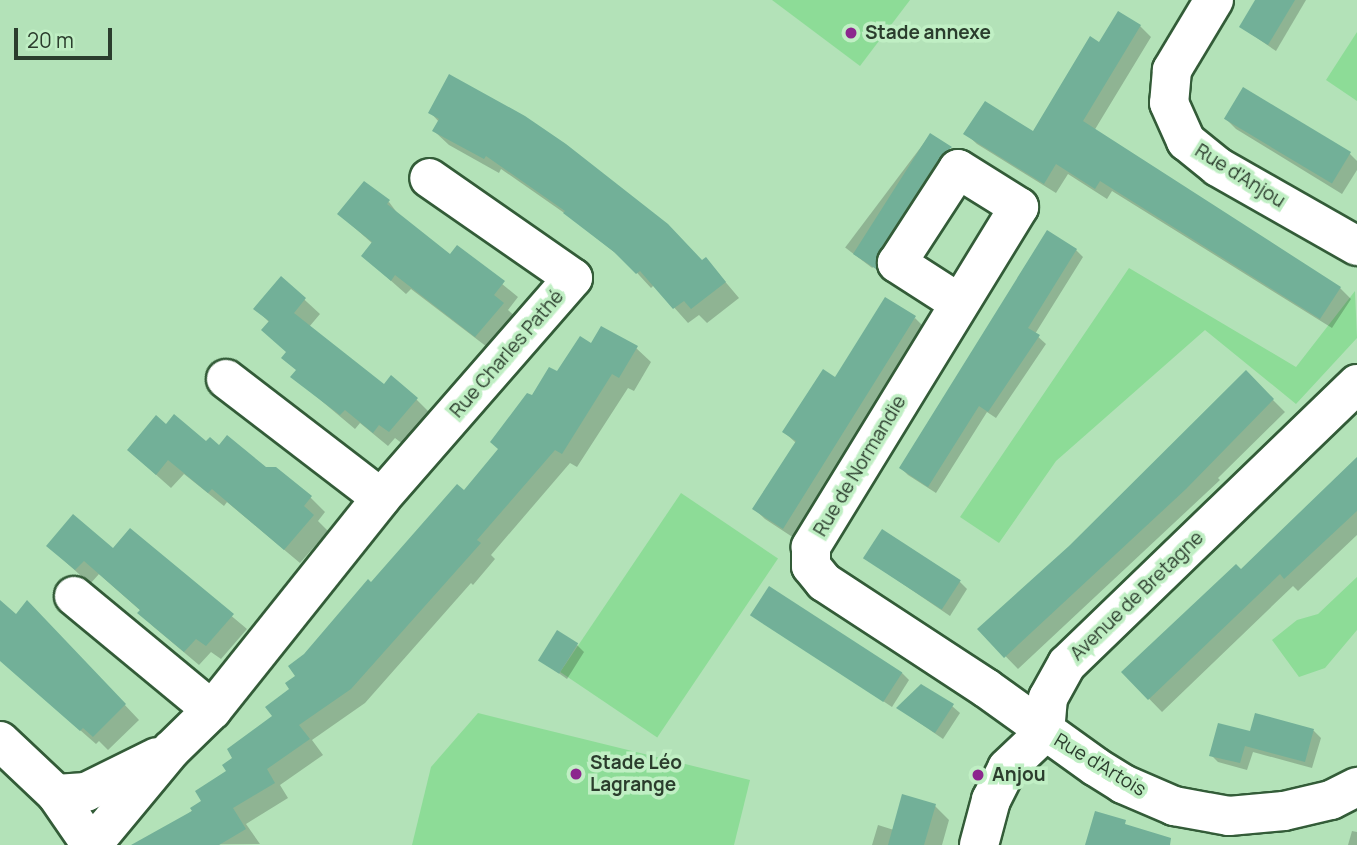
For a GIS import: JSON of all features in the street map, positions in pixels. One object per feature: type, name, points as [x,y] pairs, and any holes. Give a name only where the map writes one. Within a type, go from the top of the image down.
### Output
[{"type":"street","name":"Rue d'Anjou","points":[[1214,0],[1172,70],[1169,103],[1186,141],[1218,167],[1357,246]]},
{"type":"street","name":"Rue Charles Pathé","points":[[171,750],[212,710],[382,498],[573,278],[429,178]]},
{"type":"street","name":"Rue de Normandie","points":[[959,303],[811,547],[811,566],[824,582],[986,688],[1045,732]]},
{"type":"street","points":[[226,379],[382,498]]},
{"type":"street","name":"Avenue de Bretagne","points":[[1045,732],[1048,698],[1067,664],[1357,384]]},
{"type":"street","points":[[74,596],[212,710]]},
{"type":"street","points":[[979,845],[991,800],[1007,768],[1045,732]]},
{"type":"street","name":"Rue d'Artois","points":[[1045,732],[1123,783],[1174,806],[1229,816],[1284,811],[1331,800],[1357,787]]},
{"type":"street","points":[[0,741],[56,794],[92,845],[171,750]]},
{"type":"street","points":[[56,794],[86,792],[171,750]]},
{"type":"green space","name":"Stade annexe","points":[[772,0],[910,0],[860,66]]},
{"type":"green space","points":[[1357,32],[1357,101],[1326,80]]},
{"type":"green space","points":[[1129,268],[1296,367],[1355,291],[1357,338],[1296,404],[1205,330],[1056,461],[999,543],[960,517]]},
{"type":"green space","points":[[681,493],[778,558],[657,737],[560,672]]},
{"type":"green space","points":[[1357,577],[1357,630],[1325,668],[1299,677],[1272,640],[1297,620],[1318,614]]},
{"type":"green space","name":"Stade Léo Lagrange","points":[[478,713],[750,780],[734,845],[412,845],[431,767]]},
{"type":"building","points":[[1255,0],[1295,0],[1268,45],[1239,27]]},
{"type":"building","points":[[1118,11],[1141,25],[1083,121],[1341,287],[1320,319],[1100,181],[1095,189],[1056,164],[1044,184],[963,134],[985,101],[1033,131],[1090,36],[1099,42]]},
{"type":"building","points":[[449,74],[525,116],[566,144],[668,224],[702,260],[706,257],[726,282],[691,309],[684,301],[673,309],[640,271],[636,274],[614,252],[563,213],[565,211],[486,156],[484,159],[432,131],[439,119],[428,113]]},
{"type":"building","points":[[1243,87],[1351,152],[1332,184],[1224,119]]},
{"type":"building","points":[[930,133],[952,147],[940,157],[879,251],[876,269],[853,254]]},
{"type":"building","points":[[364,181],[390,200],[387,204],[450,254],[457,245],[505,281],[494,295],[504,303],[475,337],[395,275],[391,281],[361,256],[372,242],[337,214]]},
{"type":"building","points":[[1047,230],[1077,249],[1028,328],[1040,335],[988,412],[979,406],[928,487],[899,468]]},
{"type":"building","points":[[281,276],[306,298],[294,313],[384,384],[391,375],[418,398],[389,432],[379,425],[373,433],[345,410],[340,415],[290,377],[296,370],[281,358],[286,352],[261,330],[269,321],[253,309]]},
{"type":"building","points":[[885,297],[916,316],[783,529],[752,509],[796,441],[782,432],[823,369],[835,377]]},
{"type":"building","points":[[601,326],[638,346],[619,378],[612,374],[562,454],[555,450],[477,540],[481,543],[351,689],[299,725],[310,739],[267,769],[275,783],[233,808],[246,829],[219,845],[131,845],[192,811],[190,808],[201,801],[195,791],[226,771],[222,765],[232,758],[227,749],[272,716],[265,707],[289,689],[285,683],[295,676],[288,666],[304,654],[368,579],[371,582],[457,484],[464,490],[498,449],[490,442],[527,393],[532,395],[549,367],[557,371],[580,336],[591,343]]},
{"type":"building","points":[[1246,370],[1274,399],[1186,489],[1004,658],[977,629],[1069,546]]},
{"type":"building","points":[[174,414],[206,441],[210,437],[219,445],[227,435],[266,467],[276,467],[312,496],[304,506],[314,515],[284,550],[212,489],[208,493],[168,460],[156,475],[127,450],[156,415],[166,424]]},
{"type":"building","points":[[1357,457],[1357,511],[1284,579],[1280,574],[1148,700],[1121,672],[1236,564],[1241,569]]},
{"type":"building","points":[[73,514],[113,548],[130,528],[234,614],[206,646],[196,639],[184,652],[137,613],[140,610],[84,561],[75,570],[46,546]]},
{"type":"building","points":[[882,529],[961,580],[942,610],[863,558]]},
{"type":"building","points":[[769,586],[902,673],[883,702],[750,615]]},
{"type":"building","points":[[0,600],[16,614],[27,600],[126,704],[93,737],[83,728],[80,731],[0,661]]},
{"type":"building","points":[[557,630],[578,643],[559,674],[538,661]]},
{"type":"building","points":[[921,684],[954,704],[935,733],[896,708]]},
{"type":"building","points":[[1255,713],[1314,729],[1305,762],[1245,746],[1240,763],[1209,756],[1218,723],[1250,731]]},
{"type":"building","points":[[902,794],[936,804],[924,845],[888,845]]},
{"type":"building","points":[[1095,811],[1126,820],[1125,824],[1171,838],[1170,845],[1085,845]]},
{"type":"place","name":"Stade annexe","points":[[851,33]]},
{"type":"place","name":"Stade Léo Lagrange","points":[[576,774]]},
{"type":"place","name":"Anjou","points":[[978,775]]}]
